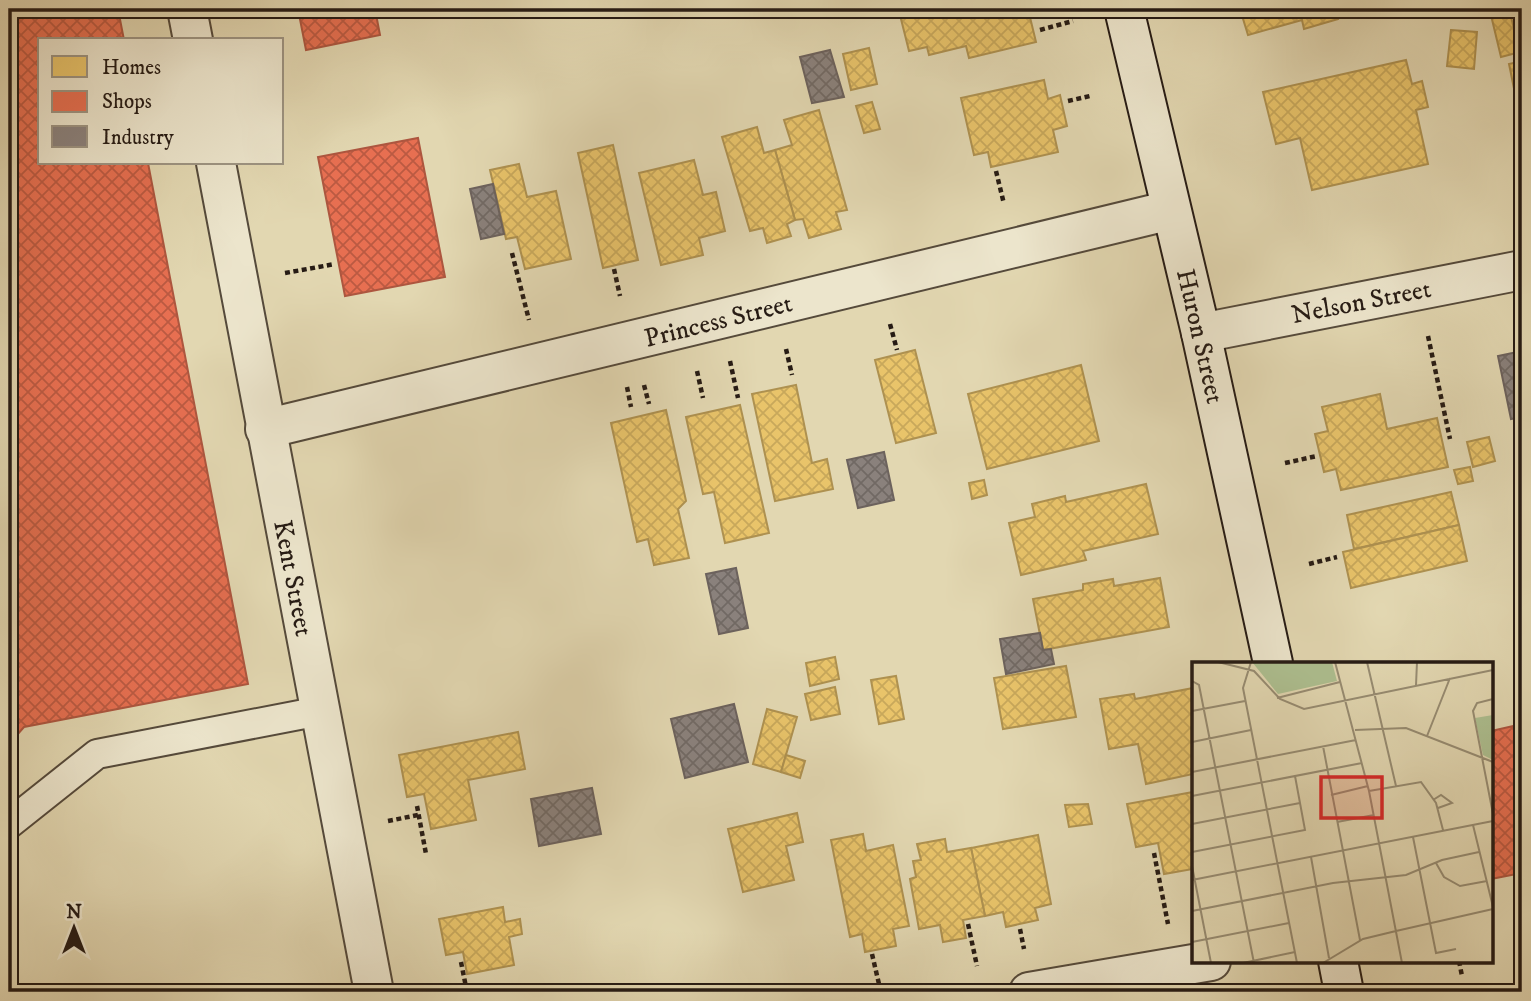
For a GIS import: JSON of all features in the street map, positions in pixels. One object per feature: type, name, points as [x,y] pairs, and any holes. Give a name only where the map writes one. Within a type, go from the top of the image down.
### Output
[{"type":"street","points":[[187,9],[193,38]]},
{"type":"street","name":"Huron Street","points":[[1124,9],[1201,333],[1273,662]]},
{"type":"street","name":"Kent Street","points":[[216,164],[374,992]]},
{"type":"street","name":"Princess Street","points":[[265,429],[1171,210]]},
{"type":"street","name":"Nelson Street","points":[[1201,333],[1522,270]]},
{"type":"street","points":[[1029,992],[1205,962]]},
{"type":"street","points":[[1338,962],[1344,992]]},
{"type":"lane","points":[[9,824],[97,754],[320,711]]},
{"type":"path","points":[[1040,30],[1073,21]]},
{"type":"path","points":[[1068,101],[1090,96]]},
{"type":"path","points":[[996,171],[1007,215]]},
{"type":"path","points":[[512,253],[531,330]]},
{"type":"path","points":[[285,273],[335,264]]},
{"type":"path","points":[[614,270],[623,308]]},
{"type":"path","points":[[889,320],[897,350]]},
{"type":"path","points":[[1425,324],[1450,439]]},
{"type":"path","points":[[785,346],[792,375]]},
{"type":"path","points":[[730,359],[738,398]]},
{"type":"path","points":[[697,368],[703,398]]},
{"type":"path","points":[[643,381],[649,404]]},
{"type":"path","points":[[627,385],[631,407]]},
{"type":"path","points":[[1285,463],[1317,456]]},
{"type":"path","points":[[1309,564],[1337,557]]},
{"type":"path","points":[[417,806],[426,853]]},
{"type":"path","points":[[382,822],[418,815]]},
{"type":"path","points":[[1154,853],[1170,930]]},
{"type":"path","points":[[968,923],[977,966]]},
{"type":"path","points":[[872,954],[879,984]]},
{"type":"path","points":[[461,962],[467,992]]},
{"type":"path","points":[[1459,962],[1462,976]]},
{"type":"building: Homes","points":[[929,9],[1028,9],[1036,42],[969,58],[966,46],[929,55],[927,47],[909,51],[900,15]]},
{"type":"building: Homes","points":[[1240,9],[1335,9],[1338,19],[1304,29],[1302,20],[1248,35]]},
{"type":"building: Homes","points":[[1509,9],[1520,52],[1501,57],[1490,11]]},
{"type":"building: Homes","points":[[1451,30],[1477,32],[1474,69],[1447,66]]},
{"type":"building: Homes","points":[[869,48],[877,84],[851,90],[843,54]]},
{"type":"building: Homes","points":[[1406,60],[1412,84],[1422,81],[1428,107],[1416,110],[1428,164],[1312,190],[1300,138],[1276,144],[1263,92]]},
{"type":"building: Homes","points":[[1522,61],[1522,128],[1509,64]]},
{"type":"building: Homes","points":[[1044,80],[1048,99],[1060,95],[1067,126],[1053,130],[1058,152],[991,167],[988,152],[974,155],[961,98]]},
{"type":"building: Homes","points":[[872,102],[880,129],[864,133],[856,106]]},
{"type":"building: Homes","points":[[819,110],[847,210],[836,212],[841,229],[809,238],[803,219],[795,220],[775,150],[792,145],[784,120]]},
{"type":"building: Homes","points":[[757,127],[764,153],[775,150],[795,220],[787,224],[791,236],[767,243],[763,228],[750,231],[722,137]]},
{"type":"building: Homes","points":[[613,145],[638,260],[603,268],[578,153]]},
{"type":"building: Homes","points":[[694,160],[703,195],[716,192],[725,231],[699,238],[703,255],[661,265],[639,173]]},
{"type":"building: Homes","points":[[519,164],[527,197],[556,191],[571,259],[525,269],[517,237],[506,239],[490,170]]},
{"type":"building: Homes","points":[[915,350],[936,433],[896,443],[875,360]]},
{"type":"building: Homes","points":[[1081,365],[1099,441],[987,469],[968,394]]},
{"type":"building: Homes","points":[[796,385],[812,463],[827,459],[833,489],[775,501],[752,394]]},
{"type":"building: Homes","points":[[1380,394],[1387,429],[1437,418],[1448,467],[1341,490],[1336,469],[1324,472],[1315,434],[1328,431],[1322,407]]},
{"type":"building: Homes","points":[[740,405],[769,533],[725,543],[714,492],[703,494],[686,417]]},
{"type":"building: Homes","points":[[666,410],[686,501],[678,509],[689,558],[654,565],[648,539],[637,542],[611,423]]},
{"type":"building: Homes","points":[[1489,437],[1495,461],[1473,467],[1467,442]]},
{"type":"building: Homes","points":[[1470,467],[1473,481],[1458,484],[1454,470]]},
{"type":"building: Homes","points":[[984,480],[987,495],[972,499],[969,483]]},
{"type":"building: Homes","points":[[1146,484],[1158,534],[1083,551],[1086,560],[1021,575],[1009,523],[1035,517],[1032,504],[1065,496],[1066,502]]},
{"type":"building: Homes","points":[[1451,492],[1459,525],[1354,549],[1347,515]]},
{"type":"building: Homes","points":[[1459,525],[1467,561],[1351,588],[1343,552]]},
{"type":"building: Homes","points":[[1160,578],[1169,627],[1043,650],[1033,599],[1083,590],[1083,584],[1113,579],[1114,586]]},
{"type":"building: Homes","points":[[835,657],[839,679],[810,686],[806,663]]},
{"type":"building: Homes","points":[[1066,666],[1076,717],[1003,729],[994,678]]},
{"type":"building: Homes","points":[[896,676],[904,719],[879,724],[871,680]]},
{"type":"building: Homes","points":[[835,687],[840,714],[811,720],[805,694]]},
{"type":"building: Homes","points":[[1192,688],[1192,774],[1146,784],[1138,744],[1109,749],[1100,699],[1134,694],[1135,699]]},
{"type":"building: Homes","points":[[767,709],[797,717],[781,772],[753,764]]},
{"type":"building: Homes","points":[[518,732],[525,769],[468,780],[476,820],[431,829],[424,794],[407,797],[399,755]]},
{"type":"building: Homes","points":[[786,755],[805,761],[800,778],[781,772]]},
{"type":"building: Homes","points":[[1192,792],[1192,869],[1164,874],[1158,843],[1136,847],[1127,804]]},
{"type":"building: Homes","points":[[1088,804],[1092,824],[1069,827],[1065,805]]},
{"type":"building: Homes","points":[[797,813],[803,842],[786,846],[794,880],[743,892],[728,829]]},
{"type":"building: Homes","points":[[863,834],[866,851],[893,845],[909,926],[893,929],[896,946],[865,952],[862,934],[850,937],[831,840]]},
{"type":"building: Homes","points":[[1038,835],[1051,904],[1035,908],[1038,920],[1006,927],[1003,912],[985,916],[971,848]]},
{"type":"building: Homes","points":[[945,839],[947,852],[971,848],[985,916],[963,920],[966,938],[943,942],[940,925],[919,929],[910,879],[916,877],[913,861],[921,860],[917,844]]},
{"type":"building: Homes","points":[[503,907],[505,922],[520,919],[522,934],[509,937],[514,965],[467,974],[463,952],[446,955],[439,919]]},
{"type":"building: Shops","points":[[9,9],[118,9],[124,38],[38,38],[38,164],[148,164],[248,684],[24,727],[9,744]]},
{"type":"building: Shops","points":[[298,9],[375,9],[380,35],[306,50]]},
{"type":"building: Shops","points":[[418,138],[445,277],[345,296],[318,157]]},
{"type":"building: Shops","points":[[1522,724],[1522,873],[1492,879],[1492,731]]},
{"type":"building: Industry","points":[[830,9],[867,9],[831,16]]},
{"type":"building: Industry","points":[[830,50],[844,97],[812,103],[800,57]]},
{"type":"building: Industry","points":[[493,184],[504,234],[481,239],[470,189]]},
{"type":"building: Industry","points":[[1522,351],[1522,417],[1511,419],[1498,356]]},
{"type":"building: Industry","points":[[884,452],[894,500],[858,508],[847,460]]},
{"type":"building: Industry","points":[[736,568],[748,628],[719,634],[706,574]]},
{"type":"building: Industry","points":[[1040,633],[1043,650],[1051,649],[1054,664],[1006,674],[1000,639]]},
{"type":"building: Industry","points":[[734,704],[748,762],[685,778],[671,719]]},
{"type":"building: Industry","points":[[592,788],[601,834],[539,846],[531,799]]}]
